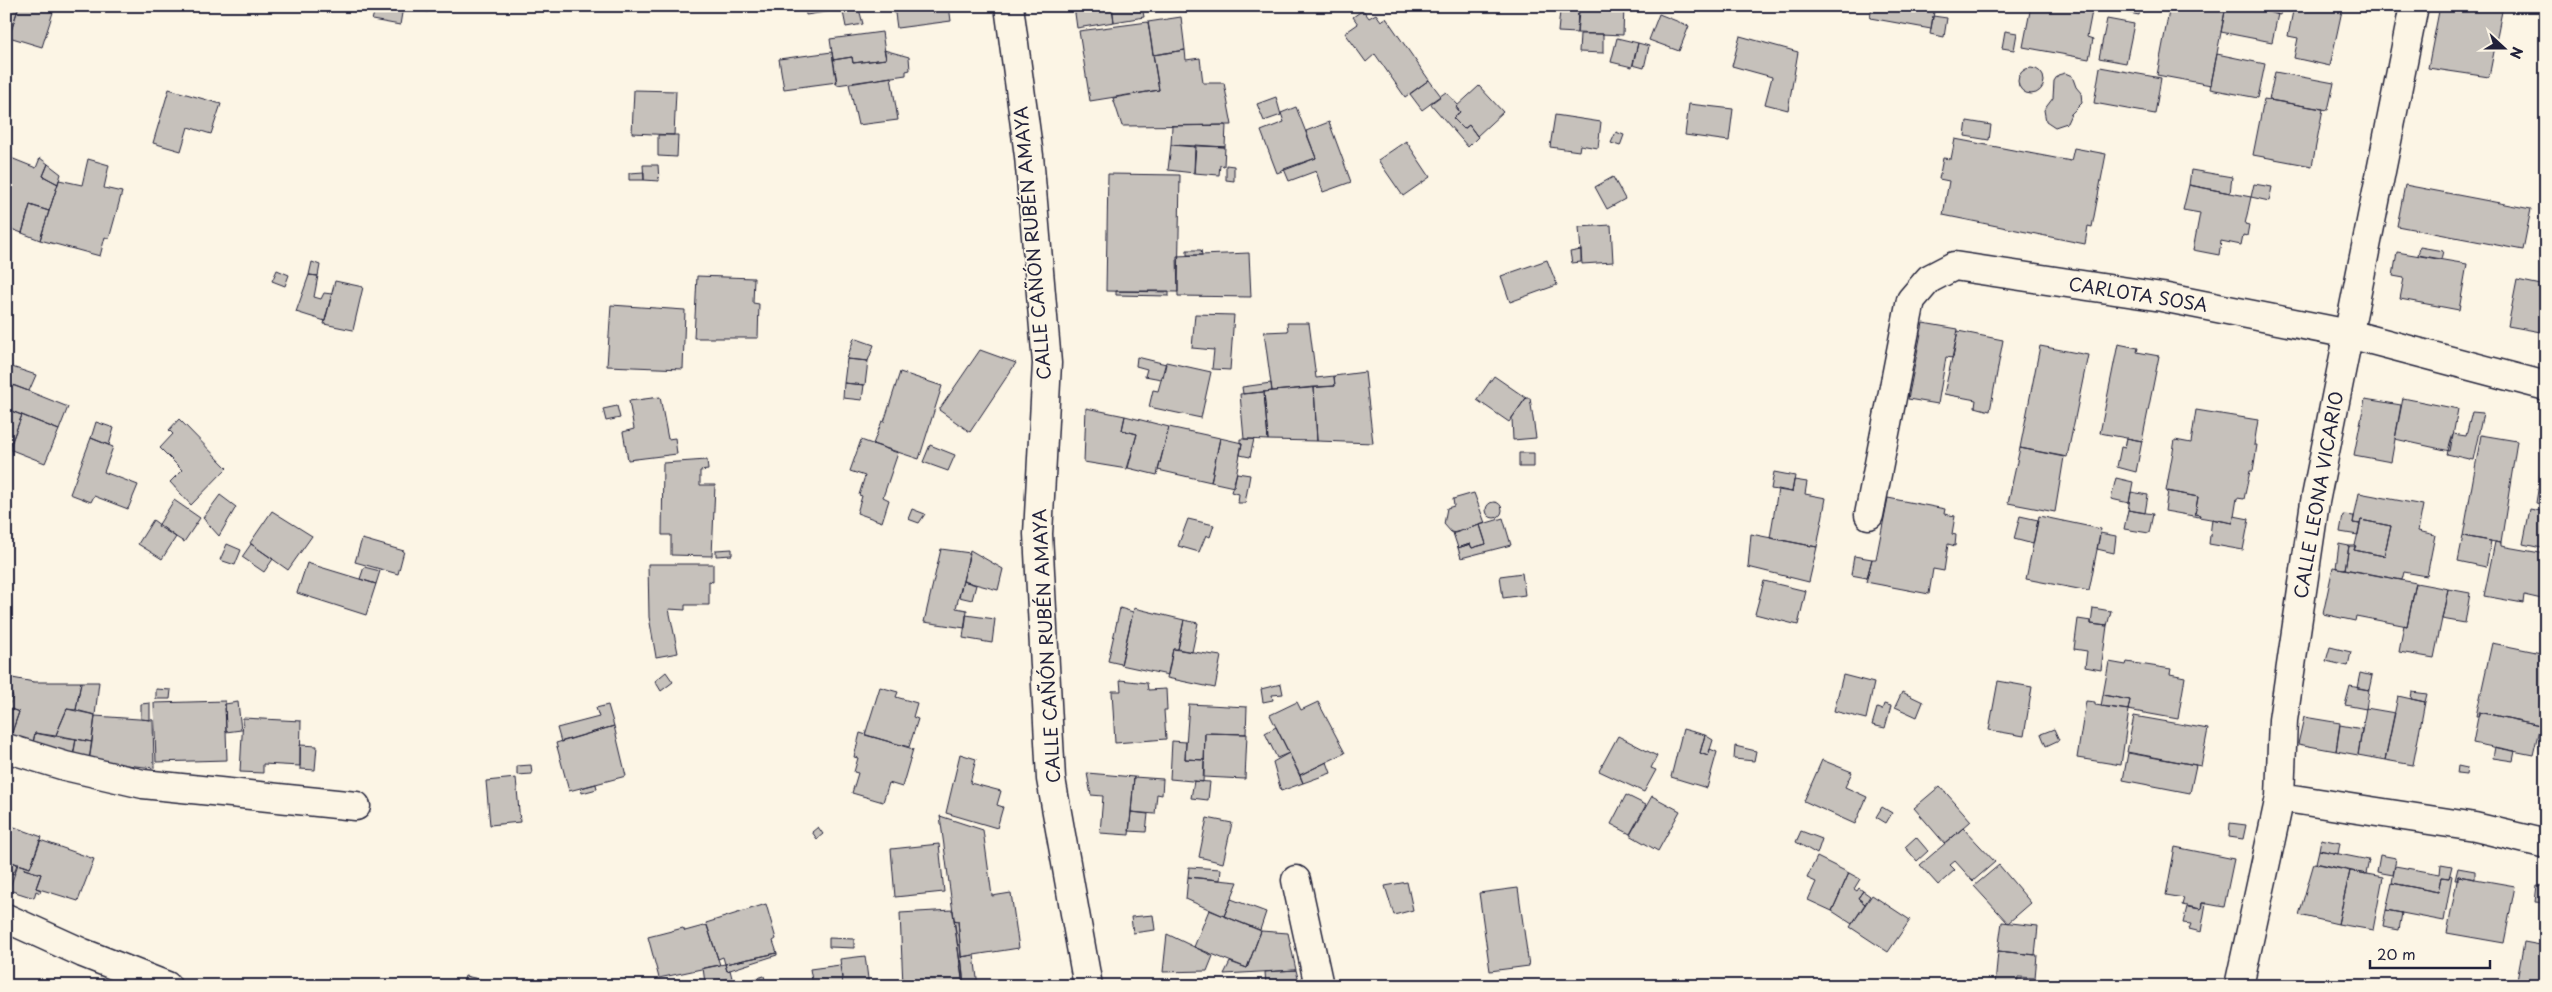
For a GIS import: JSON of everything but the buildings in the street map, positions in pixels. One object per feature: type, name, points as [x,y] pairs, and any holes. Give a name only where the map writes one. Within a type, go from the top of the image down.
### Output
[{"type":"street","name":"CALLE CAÑÓN RUBÉN AMAYA","points":[[1009,6],[1029,156],[1046,363],[1038,534],[1051,779],[1088,986]]},
{"type":"street","name":"CALLE LEONA VICARIO","points":[[2239,986],[2280,797],[2283,720],[2315,502],[2414,6]]},
{"type":"street","name":"CARLOTA SOSA","points":[[1869,515],[1911,300],[1929,279],[1954,266],[2162,297],[2349,334],[2546,386]]},
{"type":"street","points":[[6,748],[65,766],[143,784],[356,806]]},
{"type":"street","points":[[2280,797],[2475,827],[2546,844]]},
{"type":"street","points":[[1296,880],[1319,986]]},
{"type":"street","points":[[6,918],[83,952],[168,986]]}]
